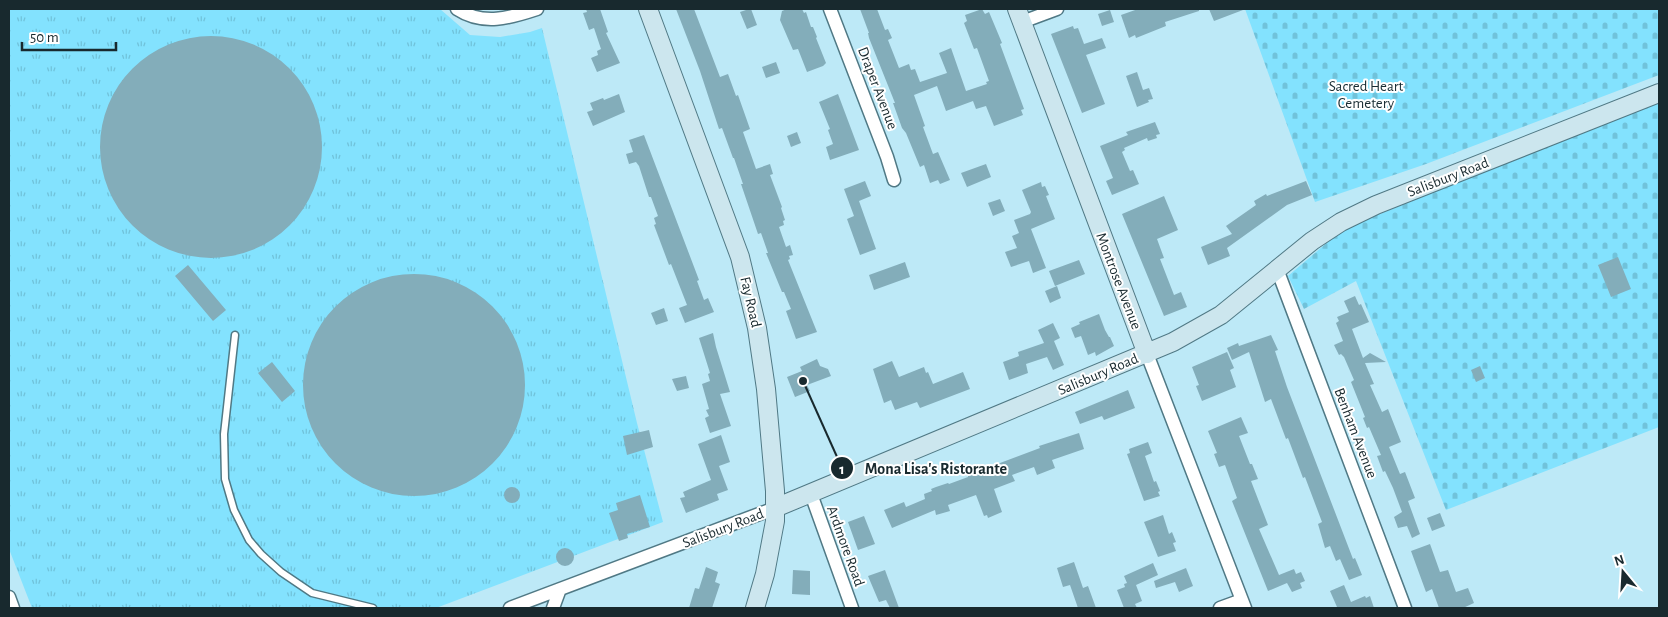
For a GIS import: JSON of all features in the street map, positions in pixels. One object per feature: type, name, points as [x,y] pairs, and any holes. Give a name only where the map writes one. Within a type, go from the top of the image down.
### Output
[{"type":"street","points":[[457,9],[480,19],[500,20],[537,9]]},
{"type":"street","name":"Fay Road","points":[[648,9],[740,257],[757,328],[766,389],[775,521],[765,574],[755,608]]},
{"type":"street","name":"Draper Avenue","points":[[830,9],[887,157],[894,180]]},
{"type":"street","points":[[1020,15],[1057,9]]},
{"type":"street","name":"Montrose Avenue","points":[[1020,15],[1146,354],[1243,604]]},
{"type":"street","name":"Salisbury Road","points":[[510,608],[811,494],[1173,342],[1221,315],[1312,241],[1376,205],[1659,93]]},
{"type":"street","name":"Benham Avenue","points":[[1276,269],[1405,608]]},
{"type":"street","name":"Ardmore Road","points":[[811,494],[852,608]]},
{"type":"street","points":[[553,608],[560,589]]},
{"type":"street","points":[[9,597],[13,608]]},
{"type":"street","points":[[1220,608],[1243,604]]},
{"type":"lane","points":[[235,334],[224,434],[225,479],[234,510],[249,540],[281,572],[312,594],[373,608]]},
{"type":"green space","points":[[9,9],[440,9],[470,35],[500,37],[542,28],[637,423],[663,522],[436,608],[32,608],[9,549]]},
{"type":"green space","name":"Sacred Heart Cemetery","points":[[1245,9],[1659,9],[1659,75],[1426,164],[1315,202]]},
{"type":"green space","points":[[1659,101],[1659,427],[1446,510],[1356,281],[1304,309],[1288,276],[1343,229]]},
{"type":"building","points":[[586,9],[600,9],[608,32],[606,33],[620,63],[597,72],[591,58],[598,55],[597,51],[601,49],[594,28],[589,30],[583,13],[587,12]]},
{"type":"building","points":[[676,9],[694,9],[720,77],[728,74],[736,96],[738,95],[750,129],[743,132],[756,169],[770,164],[773,174],[770,175],[785,220],[783,221],[784,225],[779,227],[786,247],[790,245],[793,255],[789,256],[790,259],[788,260],[817,332],[796,339],[786,311],[791,309],[766,253],[768,253],[761,233],[758,234],[734,158],[722,128],[719,129],[700,71]]},
{"type":"building","points":[[751,9],[757,25],[747,29],[740,12]]},
{"type":"building","points":[[802,9],[804,13],[806,12],[826,63],[823,66],[807,72],[798,49],[793,50],[780,20],[782,11]]},
{"type":"building","points":[[860,9],[877,9],[885,30],[888,29],[892,38],[888,40],[899,68],[909,64],[911,70],[915,69],[920,82],[947,73],[939,53],[951,48],[966,91],[987,84],[986,82],[989,81],[977,48],[974,49],[964,23],[967,21],[965,15],[982,9],[985,14],[989,12],[1002,43],[1000,44],[1024,109],[1021,110],[1023,115],[994,126],[986,106],[976,109],[973,101],[946,111],[937,86],[914,95],[933,154],[938,152],[950,180],[940,184],[938,180],[930,183],[924,165],[920,167],[906,133],[902,128],[893,103],[895,103],[869,38]]},
{"type":"building","points":[[1138,9],[1199,9],[1199,11],[1165,22],[1166,26],[1136,38],[1135,35],[1129,38],[1121,15]]},
{"type":"building","points":[[1209,9],[1243,9],[1243,10],[1214,21]]},
{"type":"building","points":[[1110,10],[1114,22],[1102,26],[1098,14]]},
{"type":"building","points":[[1073,26],[1074,29],[1078,28],[1084,44],[1102,38],[1106,48],[1086,55],[1105,104],[1082,113],[1051,34]]},
{"type":"building","points":[[211,36],[233,38],[253,44],[281,61],[297,77],[314,105],[320,125],[322,147],[320,169],[314,189],[297,217],[281,233],[253,250],[233,256],[211,258],[189,256],[169,250],[141,233],[125,217],[108,189],[102,169],[100,147],[102,125],[108,105],[125,77],[141,61],[169,44],[189,38]]},
{"type":"building","points":[[776,62],[780,73],[766,78],[762,67]]},
{"type":"building","points":[[1137,72],[1143,90],[1149,88],[1153,99],[1137,107],[1126,76]]},
{"type":"building","points":[[619,94],[625,112],[593,126],[587,112],[593,110],[590,103]]},
{"type":"building","points":[[838,94],[859,150],[830,160],[826,147],[833,144],[828,130],[830,129],[819,102]]},
{"type":"building","points":[[1155,122],[1160,134],[1156,135],[1157,138],[1148,141],[1147,138],[1124,148],[1125,150],[1122,152],[1130,171],[1133,170],[1139,184],[1112,195],[1106,181],[1113,178],[1100,146],[1128,135],[1126,132]]},
{"type":"building","points":[[797,132],[801,143],[791,147],[787,136]]},
{"type":"building","points":[[644,135],[699,280],[697,281],[704,300],[708,298],[714,312],[685,323],[679,308],[687,305],[654,225],[656,224],[654,218],[658,216],[651,197],[649,197],[639,166],[636,162],[629,164],[626,154],[633,152],[629,140]]},
{"type":"building","points":[[986,164],[991,177],[967,187],[961,173]]},
{"type":"building","points":[[865,181],[871,196],[859,201],[876,249],[860,255],[847,219],[854,216],[844,189]]},
{"type":"building","points":[[1306,181],[1312,195],[1287,205],[1227,248],[1230,256],[1208,265],[1201,247],[1232,234],[1226,226],[1256,205],[1254,201],[1266,194],[1267,196]]},
{"type":"building","points":[[1041,182],[1042,187],[1045,186],[1049,195],[1046,196],[1055,219],[1031,229],[1046,268],[1033,273],[1029,261],[1011,267],[1005,252],[1017,248],[1012,236],[1019,233],[1014,220],[1031,212],[1022,190]]},
{"type":"building","points":[[1164,196],[1178,230],[1157,239],[1164,258],[1160,259],[1174,295],[1181,292],[1187,307],[1164,316],[1122,214]]},
{"type":"building","points":[[1000,199],[1005,211],[993,216],[988,203]]},
{"type":"building","points":[[1618,257],[1631,289],[1611,297],[1598,265]]},
{"type":"building","points":[[1079,260],[1085,274],[1055,286],[1049,271]]},
{"type":"building","points":[[905,262],[910,277],[874,290],[869,275]]},
{"type":"building","points":[[188,265],[226,310],[213,321],[175,276]]},
{"type":"building","points":[[414,274],[436,276],[456,282],[476,293],[493,306],[506,323],[517,343],[523,363],[525,385],[523,407],[517,427],[506,447],[493,464],[476,477],[456,488],[436,494],[414,496],[392,494],[372,488],[352,477],[335,464],[322,447],[311,427],[305,407],[303,385],[305,363],[311,343],[322,323],[335,306],[352,293],[372,282],[392,276]]},
{"type":"building","points":[[1057,286],[1061,298],[1050,303],[1045,291]]},
{"type":"building","points":[[1355,296],[1369,322],[1352,329],[1363,358],[1370,353],[1386,362],[1365,363],[1374,384],[1370,385],[1382,412],[1388,409],[1401,442],[1389,447],[1400,474],[1405,472],[1415,498],[1408,501],[1420,534],[1412,538],[1407,526],[1398,528],[1394,517],[1402,512],[1393,488],[1385,471],[1383,472],[1377,456],[1381,455],[1363,418],[1365,417],[1351,382],[1354,380],[1344,357],[1341,354],[1339,355],[1334,345],[1343,341],[1336,323],[1339,321],[1337,317],[1349,312],[1344,301]]},
{"type":"building","points":[[664,308],[668,321],[656,325],[651,313]]},
{"type":"building","points":[[1099,314],[1114,346],[1096,356],[1095,352],[1088,355],[1081,336],[1075,338],[1071,328],[1080,324],[1079,322]]},
{"type":"building","points":[[1053,323],[1060,338],[1054,341],[1064,365],[1053,370],[1047,357],[1026,364],[1028,373],[1009,380],[1003,362],[1019,356],[1018,352],[1044,343],[1038,330]]},
{"type":"building","points":[[713,333],[730,392],[720,394],[731,426],[710,433],[705,418],[709,416],[706,410],[709,409],[702,384],[710,381],[708,374],[710,373],[699,338]]},
{"type":"building","points":[[1271,335],[1278,350],[1275,351],[1287,387],[1353,559],[1355,558],[1362,575],[1349,580],[1340,559],[1336,561],[1330,546],[1325,548],[1318,524],[1322,522],[1305,477],[1303,478],[1271,399],[1265,402],[1249,352],[1232,360],[1227,348],[1238,343],[1239,346]]},
{"type":"building","points":[[1227,352],[1234,368],[1230,370],[1236,387],[1202,401],[1196,386],[1199,385],[1192,367]]},
{"type":"building","points":[[817,359],[820,366],[828,369],[831,376],[807,385],[810,391],[795,397],[787,377],[802,371],[800,367]]},
{"type":"building","points":[[892,361],[899,377],[924,367],[933,384],[963,372],[970,389],[920,408],[917,402],[895,410],[891,400],[884,403],[873,369]]},
{"type":"building","points":[[272,362],[295,391],[282,402],[258,373]]},
{"type":"building","points":[[1480,366],[1485,378],[1476,382],[1471,370]]},
{"type":"building","points":[[686,376],[689,388],[677,391],[672,379]]},
{"type":"building","points":[[1128,390],[1135,408],[1104,420],[1102,416],[1080,424],[1075,412]]},
{"type":"building","points":[[1241,417],[1248,433],[1239,436],[1258,479],[1251,481],[1268,525],[1259,529],[1279,575],[1294,569],[1296,574],[1301,572],[1305,581],[1300,583],[1302,588],[1292,592],[1287,583],[1268,591],[1232,501],[1237,498],[1225,465],[1219,467],[1214,454],[1217,453],[1208,431]]},
{"type":"building","points":[[649,430],[653,447],[627,455],[623,436]]},
{"type":"building","points":[[1079,433],[1084,449],[1052,460],[1055,468],[1037,475],[1034,467],[1012,475],[1015,481],[994,489],[1002,512],[988,518],[987,515],[984,516],[976,495],[948,505],[950,511],[936,515],[935,510],[892,528],[884,510],[904,502],[906,507],[925,499],[924,494],[932,491],[931,489],[968,477],[968,475],[1040,448],[1039,446]]},
{"type":"building","points":[[721,435],[730,462],[719,466],[728,490],[717,494],[719,500],[686,513],[680,498],[685,497],[683,492],[711,480],[698,444]]},
{"type":"building","points":[[1148,442],[1152,453],[1145,456],[1154,482],[1156,481],[1160,491],[1158,492],[1160,496],[1144,501],[1127,454],[1130,453],[1129,449]]},
{"type":"building","points":[[509,487],[515,487],[520,492],[518,501],[509,503],[504,498],[504,492]]},
{"type":"building","points":[[640,495],[650,527],[627,534],[628,538],[619,541],[609,513],[618,510],[616,503]]},
{"type":"building","points":[[1440,513],[1445,526],[1432,531],[1427,518]]},
{"type":"building","points":[[1163,515],[1169,534],[1172,532],[1176,542],[1173,543],[1176,551],[1158,557],[1144,522]]},
{"type":"building","points":[[864,516],[875,544],[858,550],[848,522]]},
{"type":"building","points":[[1430,544],[1440,572],[1448,570],[1456,592],[1468,588],[1474,603],[1463,608],[1439,608],[1432,589],[1426,592],[1411,551]]},
{"type":"building","points":[[561,548],[569,548],[574,553],[572,564],[561,566],[556,561],[556,553]]},
{"type":"building","points":[[1074,562],[1083,588],[1088,586],[1096,608],[1078,608],[1070,585],[1063,587],[1057,568]]},
{"type":"building","points":[[1153,563],[1158,575],[1136,585],[1142,601],[1135,604],[1137,608],[1124,608],[1117,590],[1125,587],[1124,584],[1127,583],[1124,576]]},
{"type":"building","points":[[706,567],[718,572],[715,582],[720,584],[712,608],[689,608],[695,588],[699,589]]},
{"type":"building","points":[[1186,568],[1193,586],[1179,592],[1175,582],[1156,588],[1154,581]]},
{"type":"building","points":[[793,570],[810,571],[810,595],[792,594]]},
{"type":"building","points":[[885,570],[899,608],[890,608],[886,600],[879,602],[868,576]]},
{"type":"building","points":[[1344,585],[1351,602],[1365,596],[1366,598],[1370,596],[1374,608],[1335,608],[1337,607],[1330,591]]},
{"type":"place","name":"Mona Lisa's Ristorante","points":[[803,381]]}]
